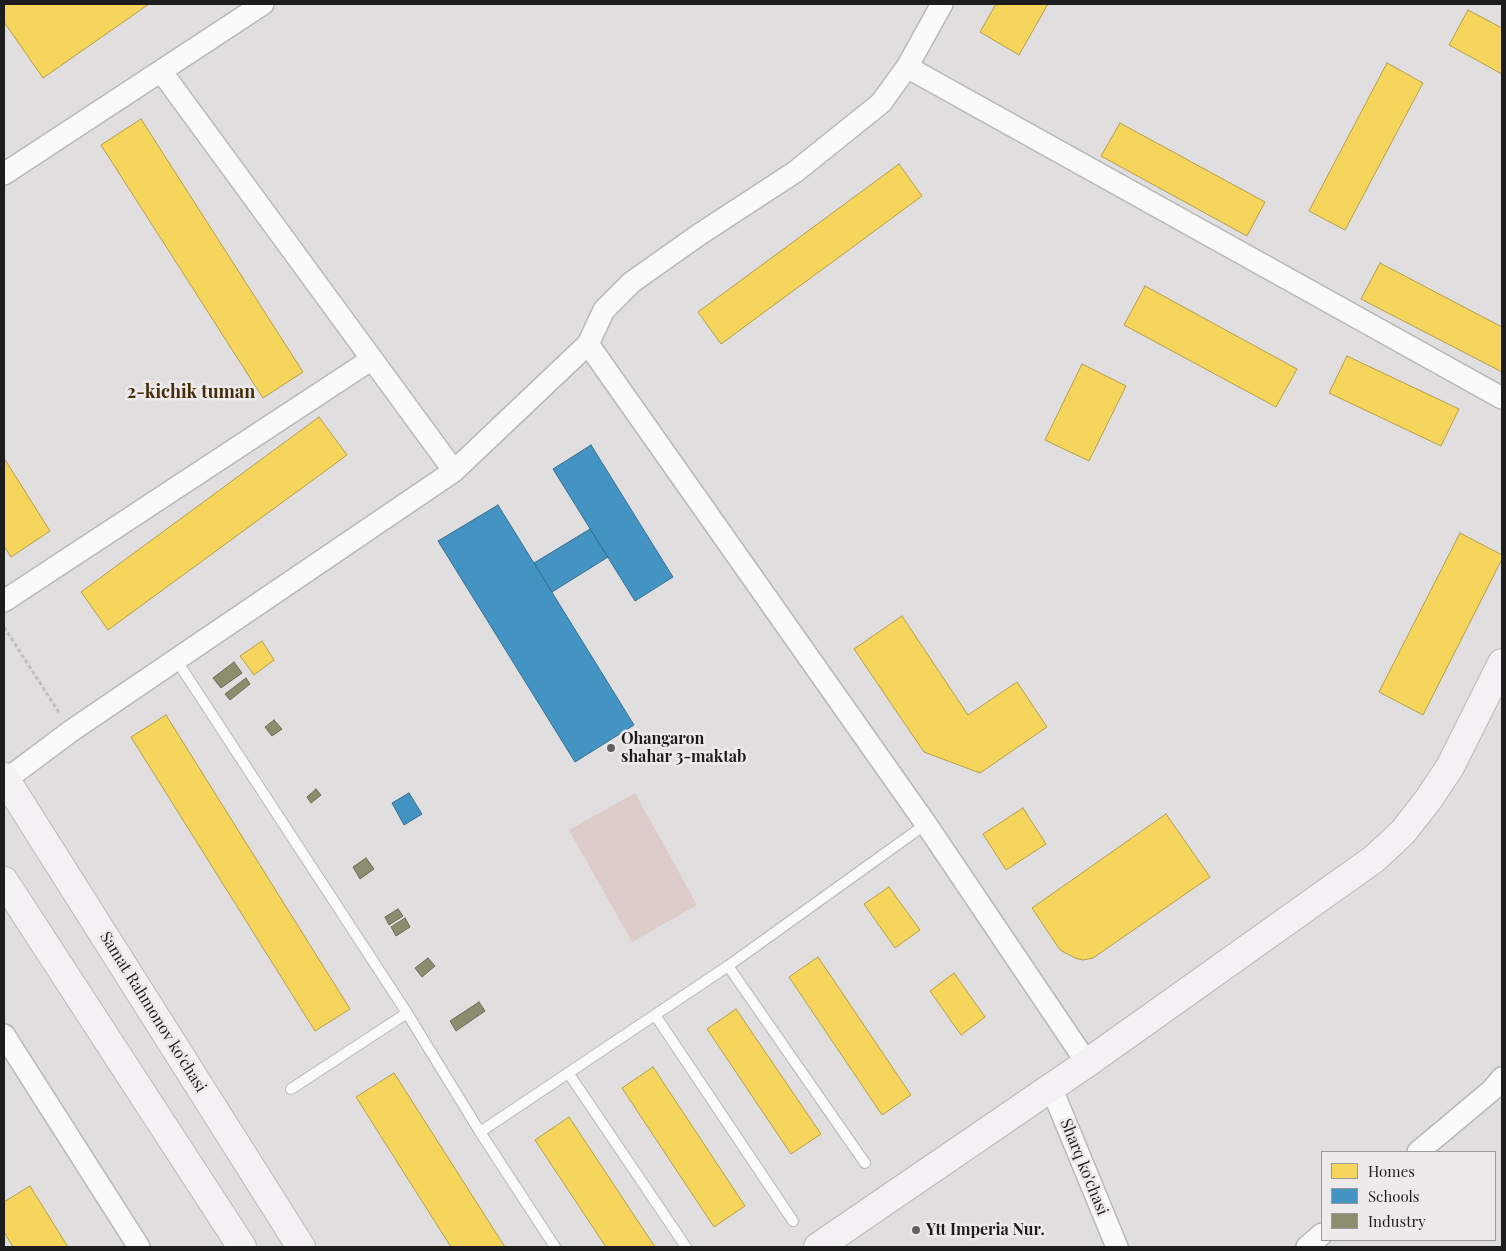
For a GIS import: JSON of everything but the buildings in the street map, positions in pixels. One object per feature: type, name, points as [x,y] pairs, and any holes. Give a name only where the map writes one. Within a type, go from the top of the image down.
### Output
[{"type":"main road","points":[[818,1247],[1088,1063],[1374,859],[1403,832],[1428,800],[1450,767],[1502,663]]},
{"type":"main road","name":"Samat Rahmonov ko'chasi","points":[[4,779],[301,1247]]},
{"type":"main road","points":[[4,881],[242,1247]]},
{"type":"street","points":[[4,174],[263,4]]},
{"type":"street","points":[[4,779],[454,471],[588,344],[604,310],[632,282],[700,234],[795,172],[881,103],[907,67],[942,4]]},
{"type":"street","points":[[907,67],[1502,398]]},
{"type":"street","points":[[161,71],[454,471]]},
{"type":"street","points":[[588,344],[926,824],[1088,1063]]},
{"type":"street","points":[[4,601],[372,359]]},
{"type":"street","points":[[4,1035],[139,1247]]},
{"type":"street","points":[[1419,1151],[1492,1090],[1502,1078]]},
{"type":"street","name":"Sharq ko'chasi","points":[[1051,1087],[1117,1247]]},
{"type":"street","points":[[1307,1247],[1321,1235]]},
{"type":"lane","points":[[177,661],[406,1013],[555,1247]]},
{"type":"lane","points":[[480,1132],[728,966],[926,824]]},
{"type":"lane","points":[[728,966],[865,1163]]},
{"type":"lane","points":[[291,1089],[406,1013]]},
{"type":"lane","points":[[655,1015],[793,1221]]},
{"type":"lane","points":[[569,1074],[686,1247]]},
{"type":"path","points":[[4,626],[72,731]]},
{"type":"shaded area","points":[[635,793],[697,905],[632,942],[569,830]]},
{"type":"place","name":"Ohangaron shahar 3-maktab","points":[[611,748]]},
{"type":"place","name":"Ytt Imperia Nur.","points":[[916,1230]]},
{"type":"district","name":"2-kichik tuman","points":[[191,392]]}]
